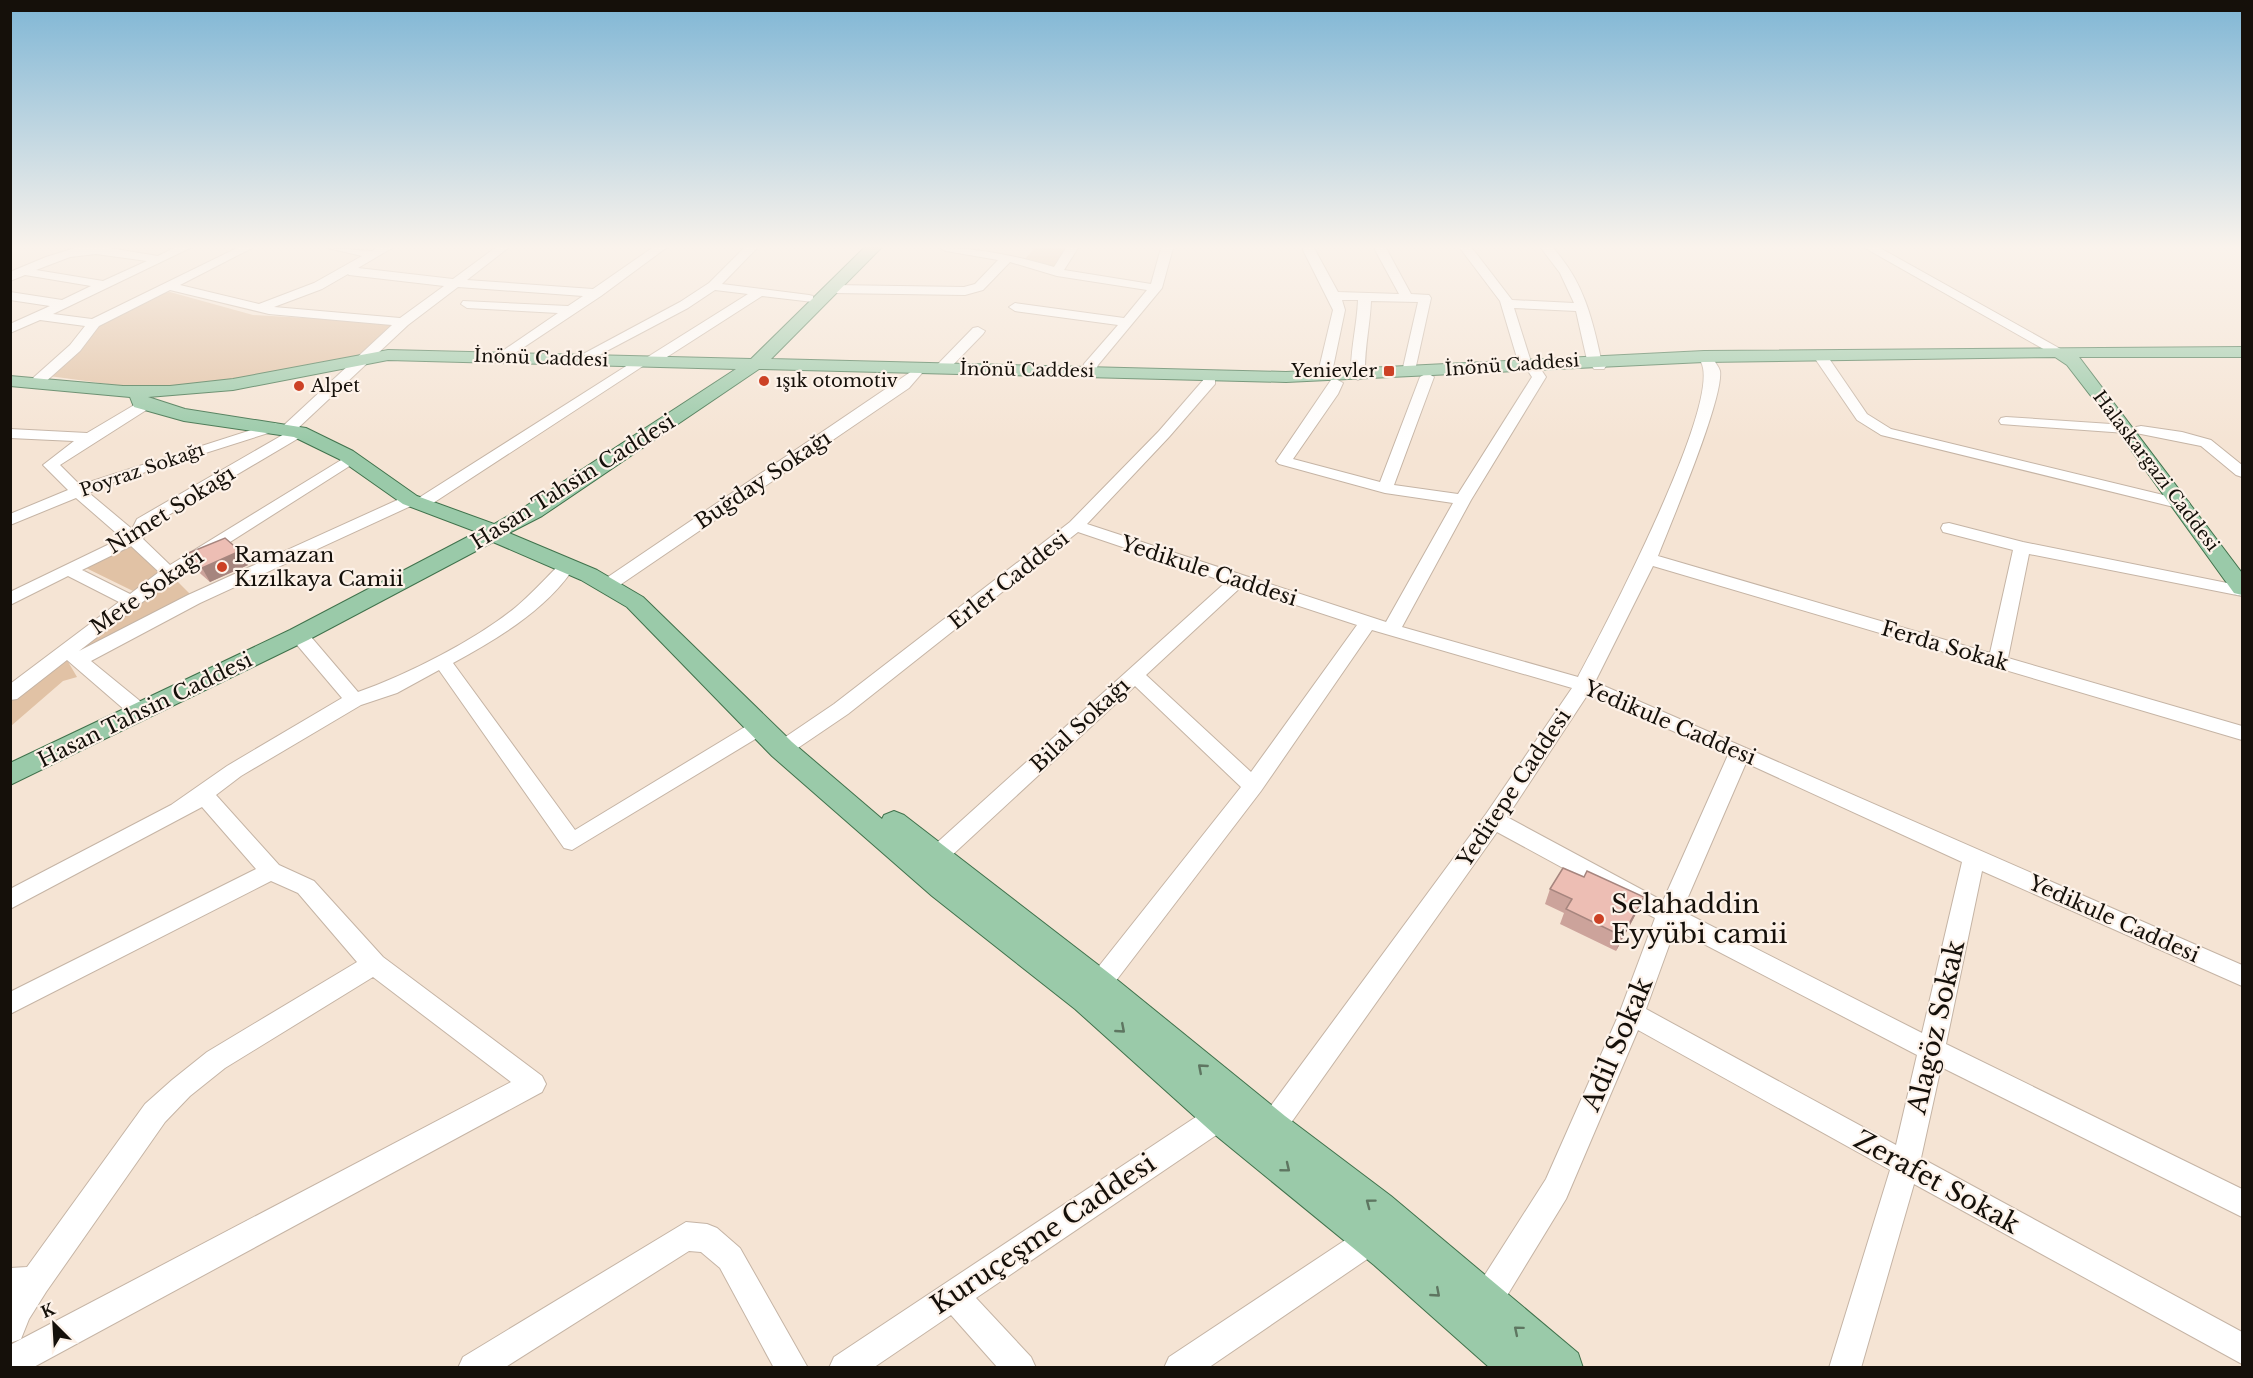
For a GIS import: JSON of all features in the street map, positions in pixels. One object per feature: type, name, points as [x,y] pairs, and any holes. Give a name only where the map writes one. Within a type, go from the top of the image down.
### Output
[{"type":"main road","name":"Hasan Tahsin Caddesi","points":[[746,366],[797,312]]},
{"type":"main road","name":"Hasan Tahsin Caddesi","points":[[10,762],[133,706],[534,511],[746,366],[807,312]]},
{"type":"main road","points":[[2215,355],[2242,352]]},
{"type":"main road","points":[[746,366],[915,374],[1330,380],[1664,360],[2159,354],[2242,357]]},
{"type":"main road","name":"İnönü Caddesi","points":[[369,358],[388,355],[503,357],[643,364]]},
{"type":"main road","name":"Halaskargazi Caddesi","points":[[2069,355],[2134,430],[2192,506],[2242,590]]},
{"type":"main road","name":"İnönü Caddesi","points":[[369,358],[942,368],[1088,375]]},
{"type":"main road","points":[[142,398],[261,380],[369,358]]},
{"type":"main road","points":[[1664,360],[1708,362],[1759,358]]},
{"type":"main road","points":[[1330,380],[1358,376],[1416,376]]},
{"type":"main road","points":[[10,381],[38,381],[142,398],[184,415],[287,430],[320,441],[416,502],[495,530],[651,594],[686,626],[789,744],[929,864],[1093,991],[1264,1137],[1372,1239],[1478,1313],[1563,1368]]},
{"type":"main road","points":[[2192,506],[2242,564]]},
{"type":"main road","name":"Hasan Tahsin Caddesi","points":[[10,775],[299,635],[495,530]]},
{"type":"main road","points":[[615,580],[760,727],[789,744]]},
{"type":"main road","points":[[1264,1137],[1378,1209],[1478,1313],[1522,1368]]},
{"type":"street","points":[[14,326],[47,312]]},
{"type":"street","points":[[38,381],[75,348],[94,323],[115,312]]},
{"type":"street","points":[[295,312],[404,322]]},
{"type":"street","points":[[287,430],[369,358],[416,312]]},
{"type":"street","points":[[503,357],[568,312]]},
{"type":"street","points":[[579,360],[670,312]]},
{"type":"street","points":[[133,706],[72,655],[194,598],[416,502],[727,312]]},
{"type":"street","points":[[1055,312],[1127,322]]},
{"type":"street","points":[[1088,375],[1091,364],[1135,312]]},
{"type":"street","points":[[1339,312],[1330,380],[1331,394],[1284,461],[1385,488],[1463,500]]},
{"type":"street","points":[[1358,376],[1357,352],[1363,330],[1364,312]]},
{"type":"street","points":[[1385,488],[1416,376],[1423,312]]},
{"type":"street","points":[[1390,630],[1463,500],[1539,377],[1530,368],[1510,312]]},
{"type":"street","points":[[1584,312],[1597,363]]},
{"type":"street","points":[[1990,312],[2069,355]]},
{"type":"street","points":[[39,316],[94,323]]},
{"type":"street","points":[[942,368],[978,331]]},
{"type":"street","points":[[1821,358],[1862,417],[1886,432],[2192,506]]},
{"type":"street","name":"Yeditepe Caddesi","points":[[1264,1137],[1494,820],[1584,685],[1648,559],[1676,492],[1708,396],[1713,370],[1708,362]]},
{"type":"street","name":"Buğday Sokağı","points":[[615,580],[904,385],[915,374]]},
{"type":"street","name":"Erler Caddesi","points":[[789,744],[841,709],[931,641],[1076,526],[1164,434],[1211,378]]},
{"type":"street","points":[[142,398],[51,465],[76,492],[135,538],[169,573]]},
{"type":"street","points":[[2006,421],[2134,430],[2182,436],[2206,443],[2242,472]]},
{"type":"street","name":"Poyraz Sokağı","points":[[10,520],[108,479],[287,430]]},
{"type":"street","name":"Nimet Sokağı","points":[[10,600],[135,538],[143,523],[287,430]]},
{"type":"street","points":[[10,433],[90,438]]},
{"type":"street","name":"Mete Sokağı","points":[[10,694],[72,655],[130,601],[169,573],[351,460]]},
{"type":"street","name":"Yedikule Caddesi","points":[[1076,526],[1390,630],[1584,685],[1740,752],[2242,976]]},
{"type":"street","points":[[1949,528],[2022,547],[2242,590]]},
{"type":"street","points":[[1998,662],[2022,547]]},
{"type":"street","name":"Ferda Sokak","points":[[1648,559],[2242,733]]},
{"type":"street","points":[[69,570],[130,601]]},
{"type":"street","points":[[10,900],[204,795],[211,787],[234,771],[354,700],[390,688],[477,642],[522,611],[562,572]]},
{"type":"street","name":"Bilal Sokağı","points":[[929,864],[1238,580]]},
{"type":"street","points":[[1093,991],[1253,786],[1368,623]]},
{"type":"street","points":[[299,635],[354,700]]},
{"type":"street","points":[[442,661],[572,842],[760,727]]},
{"type":"street","points":[[1135,675],[1253,786]]},
{"type":"street","name":"Adil Sokak","points":[[1478,1313],[1556,1189],[1632,1014],[1668,916],[1740,752]]},
{"type":"street","points":[[10,1362],[533,1084],[374,964],[306,887],[271,871],[204,795]]},
{"type":"street","points":[[1494,820],[1668,916],[1969,1071],[2242,1203]]},
{"type":"street","name":"Alagöz Sokak","points":[[1845,1368],[1906,1164],[1974,858]]},
{"type":"street","points":[[10,1004],[271,871]]},
{"type":"street","points":[[10,1328],[17,1311],[23,1282],[155,1113],[181,1088],[216,1060],[374,964]]},
{"type":"street","name":"Zerafet Sokak","points":[[1632,1014],[2242,1349]]},
{"type":"street","name":"Kuruçeşme Caddesi","points":[[845,1368],[952,1294],[1231,1109]]},
{"type":"street","points":[[474,1368],[686,1236],[706,1238],[729,1258],[792,1368]]},
{"type":"street","points":[[1180,1368],[1372,1239]]},
{"type":"street","points":[[952,1294],[1020,1368]]},
{"type":"shaded area","points":[[123,312],[243,312],[253,315],[393,323],[359,355],[206,385],[130,387],[49,376],[89,331]]},
{"type":"shaded area","points":[[133,546],[161,575],[133,591],[86,568]]},
{"type":"shaded area","points":[[173,577],[191,595],[97,646],[80,649]]},
{"type":"shaded area","points":[[67,660],[77,677],[63,681],[11,726],[11,700]]},
{"type":"building","points":[[225,538],[240,551],[202,568],[186,554]]},
{"type":"building","points":[[1563,868],[1584,877],[1587,871],[1644,897],[1622,936],[1566,909],[1572,899],[1550,889]]},
{"type":"place","name":"Yenievler","points":[[1389,371]]},
{"type":"place","name":"ışık otomotiv","points":[[764,381]]},
{"type":"place","name":"Alpet","points":[[299,386]]},
{"type":"place","name":"Ramazan Kızılkaya Camii","points":[[222,567]]},
{"type":"place","name":"Selahaddin Eyyübi camii","points":[[1599,919]]}]
